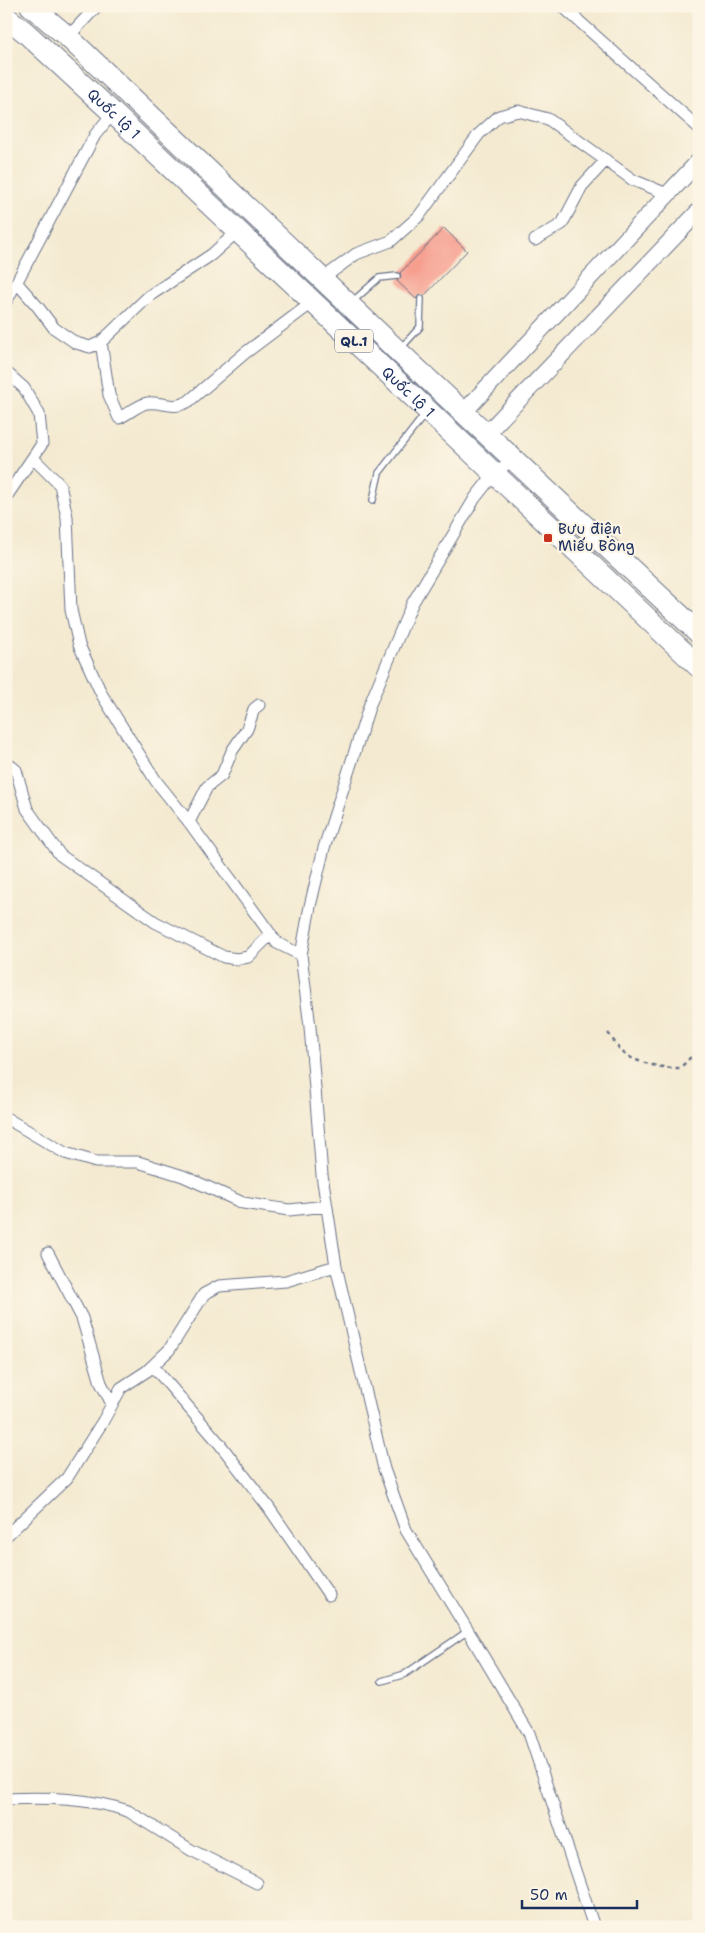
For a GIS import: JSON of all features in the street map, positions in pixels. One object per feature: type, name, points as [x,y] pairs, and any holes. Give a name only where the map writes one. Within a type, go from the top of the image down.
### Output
[{"type":"highway","name":"Quốc lộ 1","points":[[31,6],[68,37],[322,279],[340,312],[427,410],[699,667]]},
{"type":"highway","name":"Quốc lộ 1","points":[[6,17],[25,32],[113,113],[313,302],[340,312],[399,351],[699,633]]},
{"type":"street","points":[[68,37],[97,6]]},
{"type":"street","points":[[562,6],[699,128]]},
{"type":"street","points":[[322,279],[356,254],[391,241],[420,216],[480,134],[499,116],[518,111],[548,119],[634,180],[667,194]]},
{"type":"street","points":[[6,302],[95,136],[113,113]]},
{"type":"street","points":[[535,240],[562,224],[582,186],[606,160]]},
{"type":"street","points":[[464,412],[699,161]]},
{"type":"street","points":[[487,434],[699,211]]},
{"type":"street","points":[[17,283],[54,328],[76,344],[90,347],[101,342],[148,296],[211,255],[238,231]]},
{"type":"street","points":[[101,342],[109,395],[120,418],[146,404],[159,403],[181,406],[189,402],[245,353],[313,302]]},
{"type":"street","points":[[6,372],[24,388],[39,414],[42,444],[6,497]]},
{"type":"street","points":[[33,458],[60,485],[66,517],[71,610],[79,645],[107,703],[156,781],[189,822],[277,943],[302,955]]},
{"type":"street","points":[[513,458],[494,474],[475,498],[412,604],[370,704],[324,848],[310,906],[302,955],[322,1175],[336,1266],[384,1469],[406,1530],[528,1733],[594,1927]]},
{"type":"street","points":[[189,822],[207,787],[222,775],[232,751],[247,729],[254,709],[259,705]]},
{"type":"street","points":[[6,762],[16,770],[27,809],[60,855],[155,922],[224,958],[237,959],[248,957],[271,934]]},
{"type":"street","points":[[6,1118],[65,1153],[96,1162],[138,1162],[183,1176],[243,1202],[289,1210],[327,1206]]},
{"type":"street","points":[[48,1252],[82,1318],[100,1383],[112,1404]]},
{"type":"street","points":[[6,1536],[67,1478],[121,1388],[153,1366],[169,1350],[204,1294],[219,1286],[286,1281],[336,1266]]},
{"type":"street","points":[[153,1366],[218,1443],[269,1508],[329,1595]]},
{"type":"street","points":[[6,1799],[57,1798],[117,1807],[128,1811],[191,1850],[258,1883]]},
{"type":"lane","points":[[340,312],[379,278],[397,276]]},
{"type":"lane","points":[[399,351],[420,328],[421,299]]},
{"type":"lane","points":[[372,500],[378,473],[427,410]]},
{"type":"lane","points":[[382,1681],[405,1674],[468,1631]]},
{"type":"path","points":[[608,1033],[625,1054],[652,1065],[670,1069],[680,1068],[699,1049]]},
{"type":"building","points":[[444,228],[467,251],[424,296],[419,295],[416,299],[397,281],[401,277],[400,273]]},
{"type":"place","name":"Bưu điện Miếu Bông","points":[[548,538]]}]
